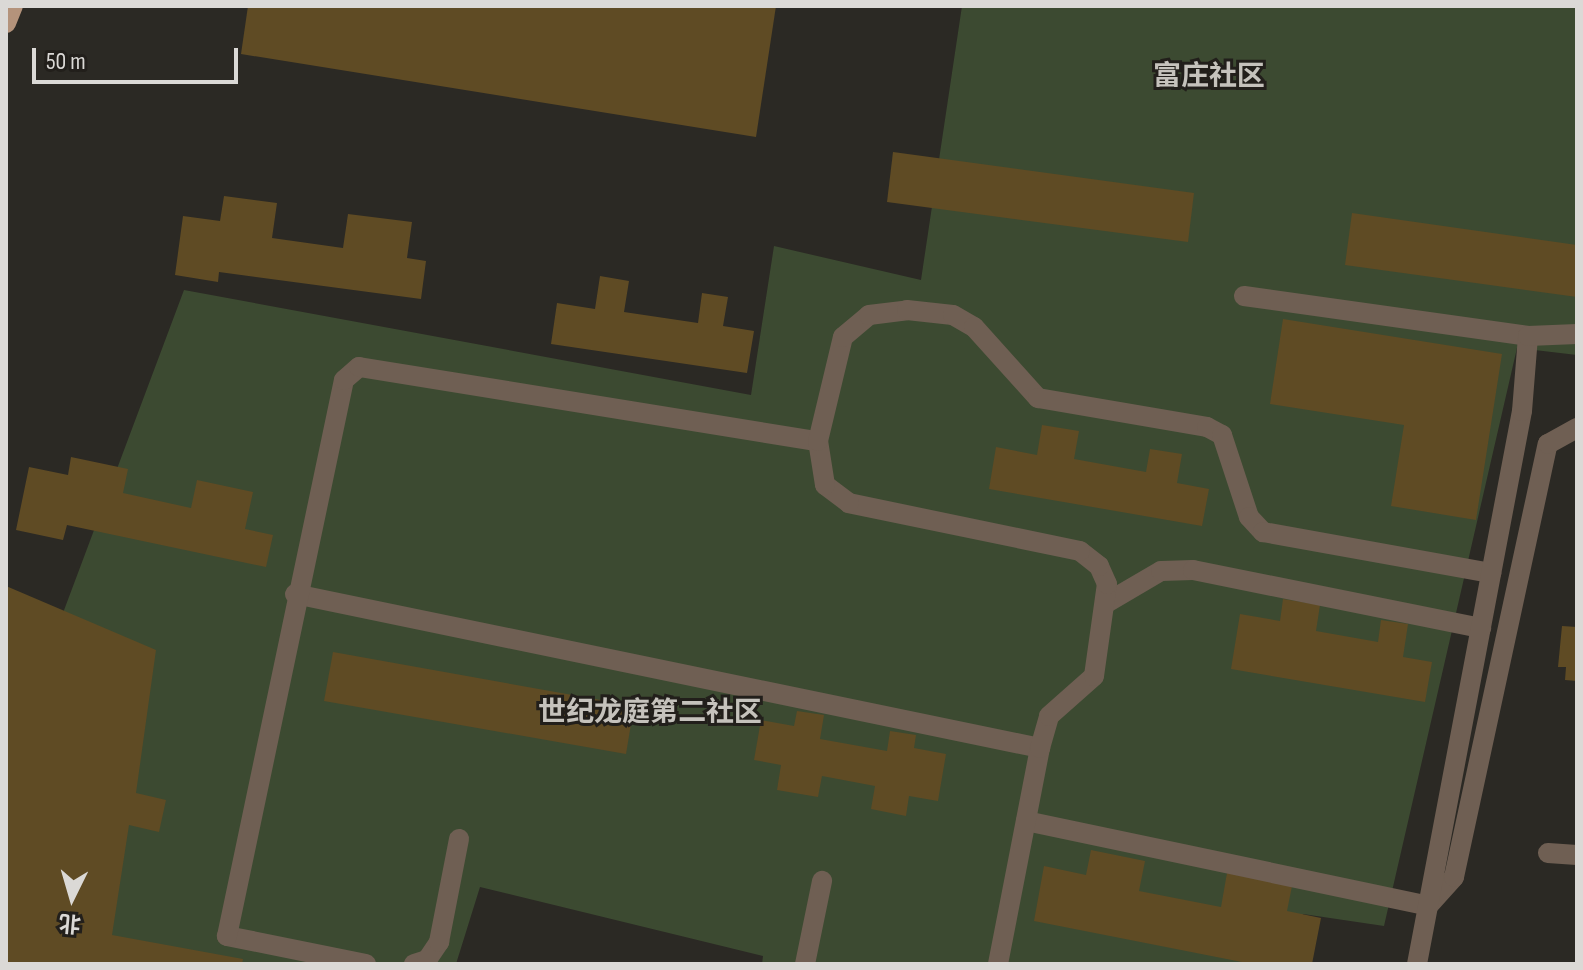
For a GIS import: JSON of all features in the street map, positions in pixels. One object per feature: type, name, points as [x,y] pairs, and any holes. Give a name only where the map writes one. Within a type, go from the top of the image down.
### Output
[{"type":"main road","points":[[6,23],[13,6]]},
{"type":"street","points":[[1244,296],[1528,336],[1577,334]]},
{"type":"street","points":[[998,964],[1049,716],[1094,676],[1108,602],[1099,566],[1080,551],[849,503],[825,485],[818,441],[843,337],[869,315],[907,310],[953,315],[974,327],[1038,398],[1207,427],[1222,435],[1249,517],[1263,532],[1491,573]]},
{"type":"street","points":[[1417,964],[1522,411],[1528,336]]},
{"type":"street","points":[[366,964],[227,936],[295,594],[344,380],[359,367],[818,441]]},
{"type":"street","points":[[1428,906],[1454,877],[1548,444],[1577,428]]},
{"type":"street","points":[[1108,602],[1161,571],[1193,570],[1481,628]]},
{"type":"street","points":[[295,594],[1040,748]]},
{"type":"street","points":[[1026,821],[1428,906]]},
{"type":"street","points":[[414,964],[427,960],[439,942],[459,839]]},
{"type":"street","points":[[1548,853],[1577,855]]},
{"type":"street","points":[[805,964],[822,881]]},
{"type":"green space","points":[[962,6],[1577,6],[1577,355],[1517,348],[1384,926],[1303,914],[1292,964],[762,964],[763,956],[480,887],[456,964],[135,964],[84,949],[6,765],[184,290],[751,395],[774,246],[921,280]]},
{"type":"building","points":[[248,6],[776,6],[756,137],[241,54]]},
{"type":"building","points":[[893,152],[1194,193],[1188,242],[887,202]]},
{"type":"building","points":[[224,196],[277,203],[272,238],[343,248],[348,214],[412,222],[407,258],[426,261],[421,299],[219,272],[218,282],[175,275],[183,216],[220,221]]},
{"type":"building","points":[[1352,213],[1577,245],[1577,297],[1345,265]]},
{"type":"building","points":[[600,276],[629,281],[624,312],[698,323],[702,293],[728,297],[723,326],[754,331],[747,373],[551,344],[557,303],[595,309]]},
{"type":"building","points":[[1283,319],[1502,354],[1476,520],[1391,506],[1404,425],[1270,404]]},
{"type":"building","points":[[1042,425],[1079,431],[1074,459],[1146,472],[1150,449],[1182,454],[1177,483],[1209,489],[1202,526],[989,489],[996,447],[1037,455]]},
{"type":"building","points":[[71,457],[128,469],[123,493],[191,508],[197,480],[253,492],[245,529],[273,535],[266,567],[67,525],[63,540],[16,530],[29,467],[68,475]]},
{"type":"building","points":[[6,586],[156,650],[136,793],[166,800],[159,832],[129,825],[112,935],[243,959],[242,964],[6,964]]},
{"type":"building","points":[[1283,599],[1320,605],[1316,631],[1378,642],[1381,620],[1408,624],[1403,657],[1432,662],[1425,702],[1231,669],[1240,614],[1280,621]]},
{"type":"building","points":[[1562,626],[1577,627],[1577,681],[1565,680],[1566,667],[1558,667]]},
{"type":"building","points":[[333,652],[634,706],[626,754],[324,701]]},
{"type":"building","points":[[797,711],[824,715],[820,739],[887,751],[890,731],[916,735],[914,748],[946,754],[938,801],[909,796],[906,816],[871,809],[875,786],[822,776],[818,797],[777,790],[781,765],[754,760],[761,720],[794,726]]},
{"type":"building","points":[[1091,850],[1145,861],[1139,891],[1221,907],[1227,873],[1292,886],[1287,911],[1321,918],[1312,964],[1252,964],[1034,921],[1044,866],[1086,875]]},
{"type":"district","name":"富庄社区","points":[[1209,77]]},
{"type":"district","name":"世纪龙庭第二社区","points":[[650,713]]}]
